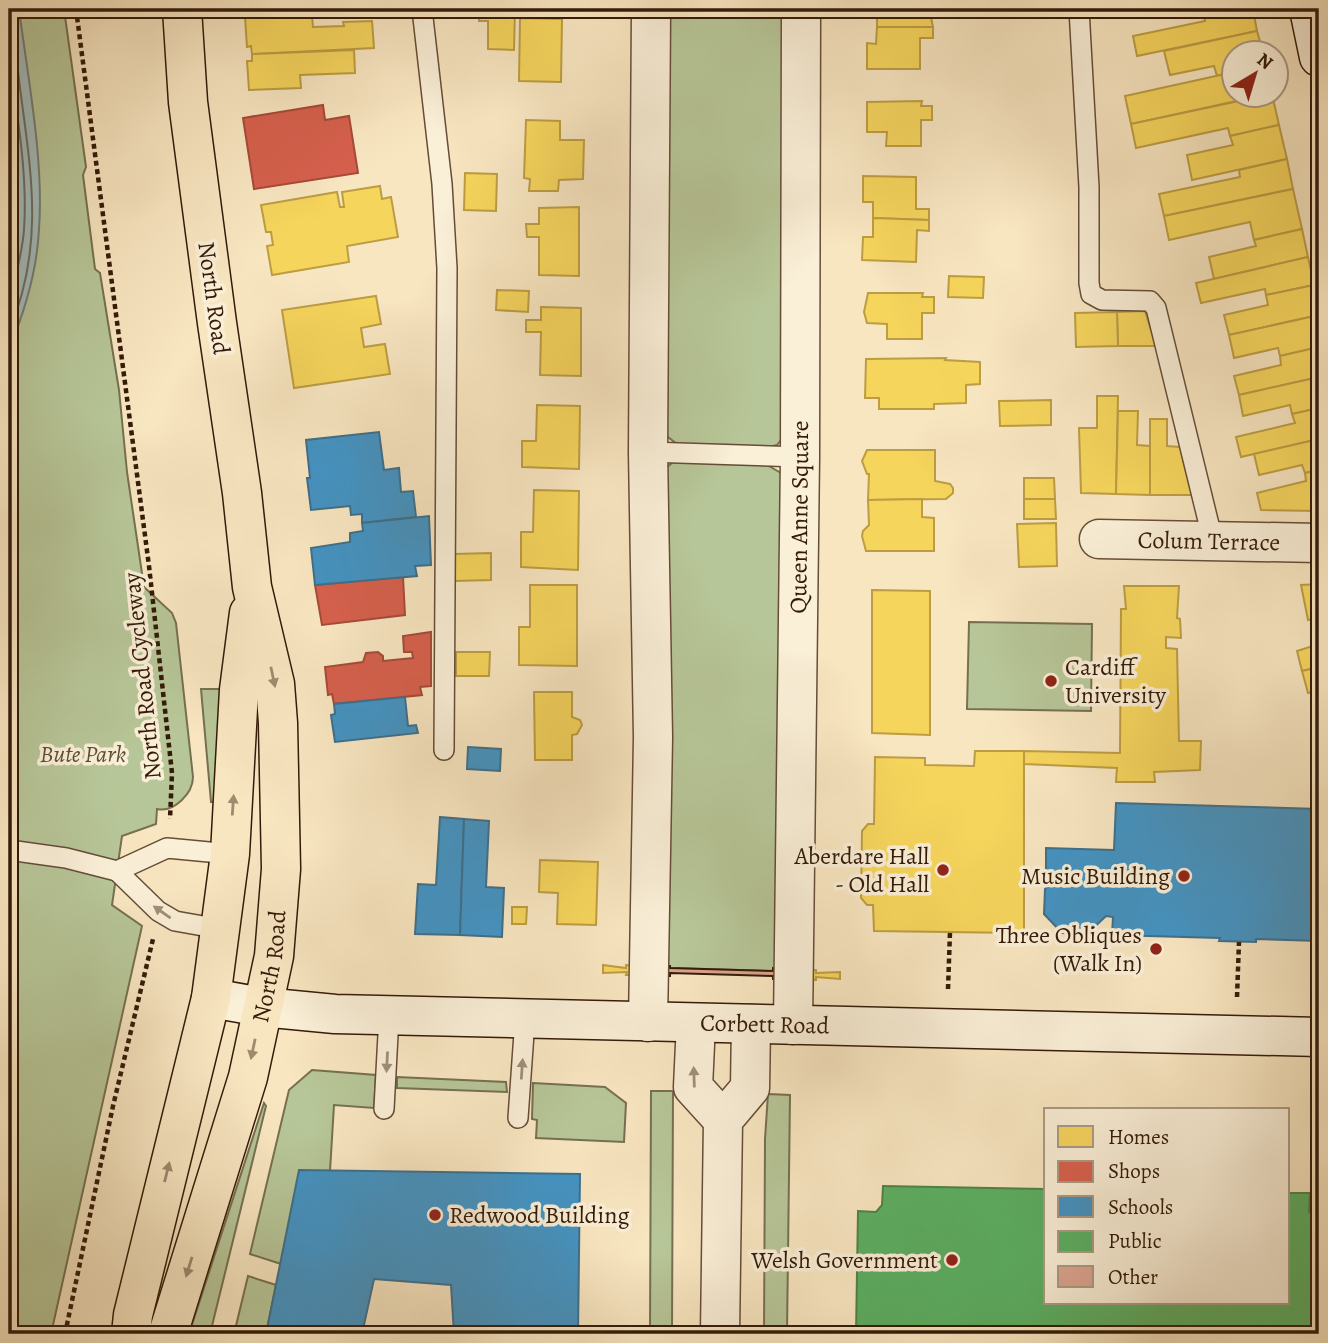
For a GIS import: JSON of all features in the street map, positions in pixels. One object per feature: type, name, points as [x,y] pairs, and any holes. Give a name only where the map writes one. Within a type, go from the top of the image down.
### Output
[{"type":"main road","name":"North Road","points":[[167,1334],[248,1077],[278,925],[281,869],[275,684],[252,587],[190,115],[181,9]]},
{"type":"main road","name":"North Road","points":[[131,1334],[132,1314],[211,998],[230,854],[239,690],[252,587]]},
{"type":"street","points":[[648,1022],[653,737],[648,452],[651,9]]},
{"type":"street","name":"Queen Anne Square","points":[[793,1026],[800,457],[801,9]]},
{"type":"street","points":[[1308,9],[1319,57]]},
{"type":"street","name":"Colum Terrace","points":[[1099,539],[1319,543]]},
{"type":"street","name":"Corbett Road","points":[[211,998],[262,1007],[389,1016],[1319,1037]]},
{"type":"street","points":[[696,1023],[693,1087],[723,1120]]},
{"type":"street","points":[[720,1334],[723,1120],[750,1088],[751,1024]]},
{"type":"lane","points":[[422,9],[442,184],[447,268],[444,750]]},
{"type":"lane","points":[[1079,9],[1089,187],[1091,294],[1102,300],[1150,301],[1156,308],[1213,541]]},
{"type":"lane","points":[[648,452],[800,457]]},
{"type":"lane","points":[[117,871],[167,848],[230,854]]},
{"type":"lane","points":[[9,850],[66,858],[117,871],[158,911],[175,921],[220,929]]},
{"type":"lane","points":[[384,1109],[389,1016]]},
{"type":"lane","points":[[519,1118],[525,1019]]},
{"type":"path","name":"North Road Cycleway","points":[[76,9],[136,459],[172,773],[167,848]]},
{"type":"path","points":[[65,1334],[158,911]]},
{"type":"path","points":[[948,989],[950,932]]},
{"type":"path","points":[[1237,997],[1238,942]]},
{"type":"green space","name":"Bute Park","points":[[9,9],[64,9],[86,167],[83,175],[95,269],[100,273],[119,390],[127,472],[144,587],[172,613],[176,623],[193,777],[190,789],[176,805],[157,809],[156,824],[122,836],[112,905],[142,926],[51,1334],[9,1334]]},
{"type":"green space","points":[[667,9],[786,9],[781,440],[777,445],[769,447],[677,444],[664,434]]},
{"type":"green space","points":[[674,461],[767,465],[781,473],[780,969],[774,968],[773,971],[662,966],[664,470]]},
{"type":"green space","points":[[969,622],[1092,624],[1091,711],[967,709]]},
{"type":"green space","points":[[201,689],[221,689],[217,802],[211,802]]},
{"type":"green space","points":[[312,1070],[376,1075],[374,1108],[334,1105],[330,1171],[281,1264],[250,1254],[289,1090]]},
{"type":"green space","points":[[397,1077],[506,1082],[507,1092],[397,1088]]},
{"type":"green space","points":[[533,1083],[605,1087],[626,1103],[624,1142],[536,1138],[537,1120],[532,1119]]},
{"type":"green space","points":[[651,1091],[673,1091],[672,1334],[650,1334]]},
{"type":"green space","points":[[768,1094],[790,1095],[787,1334],[764,1334],[765,1139]]},
{"type":"green space","points":[[264,1103],[266,1106],[210,1334],[189,1334]]},
{"type":"green space","points":[[248,1276],[276,1285],[266,1334],[234,1334]]},
{"type":"water","points":[[9,9],[19,9],[34,119],[40,203],[33,275],[9,349]]},
{"type":"building: Homes","points":[[480,9],[515,9],[514,50],[488,49],[488,21],[479,21]]},
{"type":"building: Homes","points":[[877,9],[920,9],[920,16],[931,17],[933,27],[877,27]]},
{"type":"building: Homes","points":[[1154,9],[1177,9],[1155,13]]},
{"type":"building: Homes","points":[[1253,9],[1257,31],[1137,56],[1133,36],[1205,21],[1203,11]]},
{"type":"building: Homes","points":[[312,16],[313,27],[344,26],[343,22],[372,21],[374,48],[252,54],[251,46],[247,47],[245,17]]},
{"type":"building: Homes","points":[[520,18],[562,19],[561,82],[519,81]]},
{"type":"building: Homes","points":[[877,27],[933,27],[933,38],[920,38],[920,69],[867,69],[867,43],[876,44]]},
{"type":"building: Homes","points":[[1257,31],[1259,38],[1224,38]]},
{"type":"building: Homes","points":[[1220,39],[1220,75],[1217,76],[1214,66],[1170,75],[1164,51]]},
{"type":"building: Homes","points":[[354,50],[355,73],[300,75],[301,88],[249,90],[247,61],[252,61],[252,54]]},
{"type":"building: Homes","points":[[1220,75],[1220,105],[1131,124],[1125,96]]},
{"type":"building: Homes","points":[[922,101],[921,106],[932,106],[932,120],[921,120],[921,146],[886,146],[887,132],[867,132],[867,102]]},
{"type":"building: Homes","points":[[1220,105],[1220,108],[1275,108],[1279,125],[1230,136],[1228,128],[1136,148],[1131,124]]},
{"type":"building: Homes","points":[[526,120],[560,121],[560,140],[584,140],[583,179],[559,180],[558,191],[529,191],[530,179],[524,178]]},
{"type":"building: Homes","points":[[1279,125],[1287,159],[1192,180],[1187,155],[1233,145],[1230,136]]},
{"type":"building: Homes","points":[[1287,159],[1293,189],[1164,216],[1159,194],[1240,177],[1239,170]]},
{"type":"building: Homes","points":[[465,173],[497,174],[496,211],[464,210]]},
{"type":"building: Homes","points":[[863,176],[916,177],[916,209],[929,209],[929,220],[873,218],[873,202],[863,202]]},
{"type":"building: Homes","points":[[380,186],[382,199],[391,197],[398,237],[347,246],[349,262],[272,275],[267,246],[273,245],[271,232],[266,232],[261,205],[337,192],[340,207],[344,207],[342,192]]},
{"type":"building: Homes","points":[[1293,189],[1302,229],[1254,240],[1250,222],[1169,240],[1164,216]]},
{"type":"building: Homes","points":[[579,207],[579,276],[539,275],[539,237],[527,237],[526,224],[539,224],[539,208]]},
{"type":"building: Homes","points":[[873,218],[929,220],[929,231],[917,230],[916,262],[862,260],[863,237],[873,237]]},
{"type":"building: Homes","points":[[1302,229],[1308,257],[1214,279],[1209,257],[1256,246],[1254,240]]},
{"type":"building: Homes","points":[[1308,257],[1314,285],[1266,295],[1265,289],[1201,303],[1196,283]]},
{"type":"building: Homes","points":[[949,276],[984,277],[983,298],[948,297]]},
{"type":"building: Homes","points":[[1314,285],[1319,315],[1229,335],[1224,315],[1268,305],[1266,295]]},
{"type":"building: Homes","points":[[497,290],[529,291],[528,312],[496,310]]},
{"type":"building: Homes","points":[[868,293],[923,293],[922,297],[934,297],[934,313],[922,313],[922,339],[887,339],[887,324],[867,323],[864,312]]},
{"type":"building: Homes","points":[[376,296],[381,324],[361,328],[364,347],[385,344],[390,374],[294,388],[282,310]]},
{"type":"building: Homes","points":[[541,307],[581,308],[581,376],[540,375],[541,332],[526,332],[526,320],[541,320]]},
{"type":"building: Homes","points":[[1145,311],[1156,346],[1118,346],[1117,312]]},
{"type":"building: Homes","points":[[1117,312],[1118,346],[1076,347],[1075,313]]},
{"type":"building: Homes","points":[[1319,315],[1319,347],[1280,356],[1278,348],[1234,358],[1229,335]]},
{"type":"building: Homes","points":[[1319,347],[1319,377],[1239,395],[1234,376],[1281,365],[1280,356]]},
{"type":"building: Homes","points":[[946,358],[945,360],[980,362],[980,384],[966,385],[966,403],[934,404],[934,409],[879,409],[879,398],[865,398],[866,359]]},
{"type":"building: Homes","points":[[1319,377],[1319,408],[1292,414],[1290,405],[1243,416],[1239,395]]},
{"type":"building: Homes","points":[[1097,396],[1118,396],[1116,494],[1081,493],[1079,428],[1097,428]]},
{"type":"building: Homes","points":[[1051,400],[1051,425],[1000,426],[999,401]]},
{"type":"building: Homes","points":[[537,405],[580,406],[579,469],[522,467],[522,441],[536,441]]},
{"type":"building: Homes","points":[[1319,408],[1319,439],[1241,457],[1236,437],[1295,423],[1292,414]]},
{"type":"building: Homes","points":[[1118,411],[1138,411],[1137,445],[1150,446],[1150,495],[1116,494]]},
{"type":"building: Homes","points":[[1150,419],[1167,419],[1167,446],[1180,447],[1192,495],[1150,495]]},
{"type":"building: Homes","points":[[1319,439],[1319,470],[1305,473],[1302,465],[1259,475],[1254,454]]},
{"type":"building: Homes","points":[[867,450],[935,450],[935,481],[950,484],[953,493],[946,499],[868,500],[869,474],[862,461]]},
{"type":"building: Homes","points":[[1319,470],[1319,511],[1261,510],[1257,493],[1306,481],[1305,473]]},
{"type":"building: Homes","points":[[1024,478],[1054,478],[1055,499],[1024,499]]},
{"type":"building: Homes","points":[[534,490],[579,491],[578,570],[521,567],[521,532],[533,532]]},
{"type":"building: Homes","points":[[922,499],[922,517],[934,518],[934,551],[866,551],[862,536],[869,525],[868,500]]},
{"type":"building: Homes","points":[[1024,499],[1055,499],[1056,519],[1024,519]]},
{"type":"building: Homes","points":[[1056,523],[1057,566],[1019,567],[1017,524]]},
{"type":"building: Homes","points":[[491,553],[491,580],[455,581],[454,554]]},
{"type":"building: Homes","points":[[1319,584],[1319,618],[1308,620],[1301,585]]},
{"type":"building: Homes","points":[[530,585],[577,585],[577,666],[519,665],[519,627],[530,627]]},
{"type":"building: Homes","points":[[1124,586],[1179,586],[1177,618],[1180,619],[1181,638],[1166,637],[1166,648],[1177,649],[1179,741],[1201,741],[1200,770],[1154,772],[1155,782],[1116,782],[1117,768],[1024,764],[1024,751],[1120,753],[1121,609],[1126,609]]},
{"type":"building: Homes","points":[[872,590],[930,591],[930,735],[872,733]]},
{"type":"building: Homes","points":[[1319,644],[1319,667],[1302,671],[1297,651]]},
{"type":"building: Homes","points":[[456,652],[490,652],[489,676],[456,676]]},
{"type":"building: Homes","points":[[1319,667],[1319,690],[1308,693],[1302,671]]},
{"type":"building: Homes","points":[[534,692],[572,692],[572,717],[580,720],[582,725],[577,734],[572,735],[572,760],[535,760]]},
{"type":"building: Homes","points":[[1319,712],[1319,733],[1314,714]]},
{"type":"building: Homes","name":"Aberdare Hall - Old Hall","points":[[975,751],[1024,751],[1024,933],[874,931],[873,905],[867,905],[861,898],[862,831],[868,824],[874,824],[875,757],[925,758],[925,765],[974,766]]},
{"type":"building: Homes","points":[[540,860],[598,862],[596,925],[557,924],[558,893],[539,892]]},
{"type":"building: Homes","points":[[512,907],[527,907],[526,924],[512,924]]},
{"type":"building: Homes","points":[[603,965],[626,968],[626,965],[636,966],[636,975],[626,975],[627,972],[603,973]]},
{"type":"building: Homes","points":[[805,970],[816,970],[816,973],[840,972],[840,979],[816,977],[816,980],[805,980]]},
{"type":"building: Shops","points":[[323,105],[325,120],[349,116],[358,173],[254,189],[243,118]]},
{"type":"building: Shops","points":[[403,577],[405,615],[322,625],[315,585]]},
{"type":"building: Shops","points":[[431,632],[431,686],[420,687],[422,695],[334,704],[332,694],[328,695],[325,667],[363,662],[366,653],[378,652],[383,656],[383,661],[413,658],[412,652],[404,652],[403,636]]},
{"type":"building: Schools","points":[[379,432],[384,470],[399,468],[401,492],[413,491],[416,517],[362,523],[362,514],[351,515],[350,506],[311,510],[306,440]]},
{"type":"building: Schools","points":[[429,516],[431,565],[415,566],[417,576],[315,585],[311,548],[350,542],[350,533],[363,531],[362,523]]},
{"type":"building: Schools","points":[[405,697],[408,726],[416,725],[418,733],[335,742],[331,715],[335,714],[334,704]]},
{"type":"building: Schools","points":[[468,747],[501,749],[500,771],[467,769]]},
{"type":"building: Schools","name":"Music Building","points":[[1116,803],[1319,809],[1319,941],[1219,941],[1220,938],[1112,935],[1113,917],[1106,916],[1087,934],[1062,933],[1044,914],[1045,889],[1054,880],[1046,872],[1046,848],[1114,850]]},
{"type":"building: Schools","points":[[440,817],[464,819],[460,935],[415,934],[418,884],[436,885]]},
{"type":"building: Schools","points":[[464,819],[489,821],[486,887],[504,888],[502,937],[460,935]]},
{"type":"building: Schools","name":"Redwood Building","points":[[299,1170],[580,1174],[578,1334],[454,1334],[451,1285],[374,1279],[362,1334],[266,1334]]},
{"type":"building: Public","name":"Welsh Government","points":[[883,1186],[1044,1189],[1044,1304],[1290,1304],[1290,1193],[1310,1193],[1309,1212],[1319,1217],[1319,1334],[856,1334],[858,1211],[876,1212],[882,1205]]},
{"type":"building: Other","points":[[660,966],[773,971],[773,968],[782,969],[782,979],[773,979],[773,976],[670,973],[670,976],[660,976]]},
{"type":"place","name":"Cardiff University","points":[[1051,681]]},
{"type":"place","name":"Aberdare Hall - Old Hall","points":[[943,870]]},
{"type":"place","name":"Music Building","points":[[1184,876]]},
{"type":"place","name":"Three Obliques (Walk In)","points":[[1156,949]]},
{"type":"place","name":"Redwood Building","points":[[435,1215]]},
{"type":"place","name":"Welsh Government","points":[[952,1260]]}]
